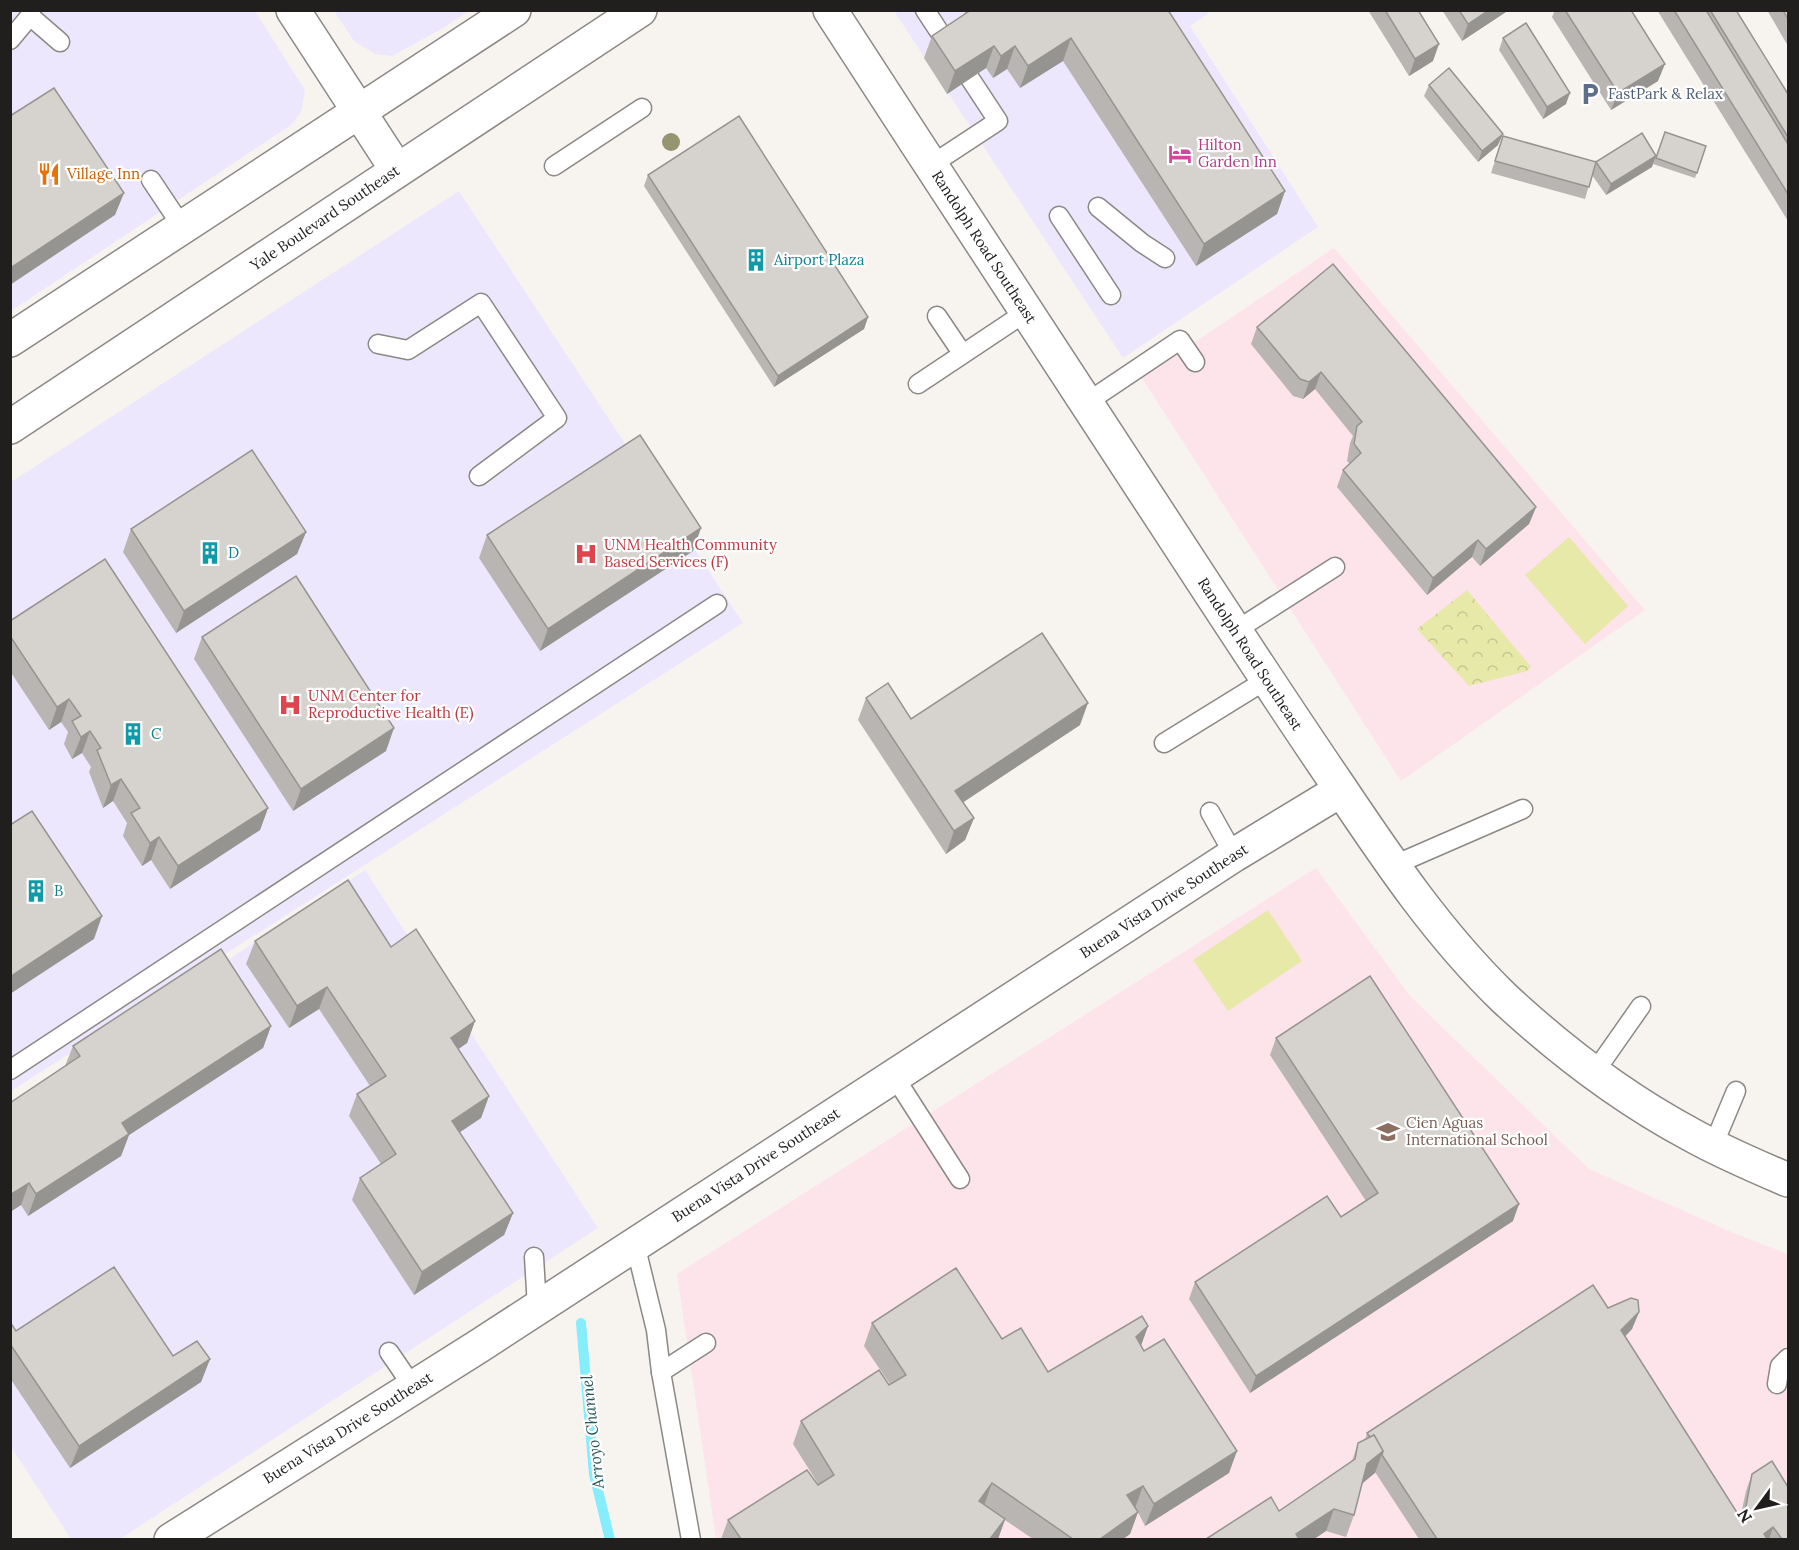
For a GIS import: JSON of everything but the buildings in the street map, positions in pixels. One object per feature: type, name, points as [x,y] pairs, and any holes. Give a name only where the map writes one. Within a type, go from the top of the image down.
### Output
[{"type":"main road","points":[[293,10],[397,170]]},
{"type":"main road","points":[[10,340],[514,10]]},
{"type":"main road","name":"Yale Boulevard Southeast","points":[[10,427],[640,10]]},
{"type":"main road","name":"Randolph Road Southeast","points":[[830,10],[1266,680],[1420,905],[1460,952],[1503,996],[1594,1073],[1691,1135],[1788,1180]]},
{"type":"main road","name":"Buena Vista Drive Southeast","points":[[171,1539],[479,1346],[1234,855],[1341,790]]},
{"type":"lane","points":[[925,10],[998,122],[931,165]]},
{"type":"lane","points":[[10,40],[31,13],[60,42]]},
{"type":"lane","points":[[554,166],[642,108]]},
{"type":"lane","points":[[151,180],[183,228]]},
{"type":"lane","points":[[1098,207],[1142,243],[1165,258]]},
{"type":"lane","points":[[1059,216],[1111,295]]},
{"type":"lane","points":[[378,344],[408,350],[481,303],[557,418],[479,476]]},
{"type":"lane","points":[[918,384],[1026,312]]},
{"type":"lane","points":[[937,316],[962,353]]},
{"type":"lane","points":[[1086,403],[1180,340],[1195,362]]},
{"type":"lane","points":[[1235,631],[1335,567]]},
{"type":"lane","points":[[10,1070],[717,604]]},
{"type":"lane","points":[[1164,743],[1266,680]]},
{"type":"lane","points":[[1392,866],[1523,809]]},
{"type":"lane","points":[[1210,812],[1234,855]]},
{"type":"lane","points":[[1594,1073],[1641,1006]]},
{"type":"lane","points":[[894,1076],[960,1179]]},
{"type":"lane","points":[[1713,1146],[1736,1091]]},
{"type":"lane","points":[[635,1244],[656,1330],[661,1372],[691,1539]]},
{"type":"lane","points":[[534,1257],[537,1307]]},
{"type":"lane","points":[[661,1372],[706,1343]]},
{"type":"lane","points":[[389,1352],[413,1387]]},
{"type":"lane","points":[[1777,1383],[1780,1366],[1788,1358]]},
{"type":"shaded area","points":[[11,11],[255,11],[305,90],[301,112],[291,125],[11,311]]},
{"type":"shaded area","points":[[334,11],[469,11],[392,56],[375,54],[354,41]]},
{"type":"shaded area","points":[[894,11],[1208,11],[1209,13],[1190,26],[1318,227],[1123,358]]},
{"type":"shaded area","points":[[459,191],[743,623],[11,1091],[11,482]]},
{"type":"shaded area","points":[[1334,248],[1645,610],[1401,781],[1142,378]]},
{"type":"shaded area","points":[[1316,868],[1410,996],[1589,1169],[1736,1234],[1788,1254],[1788,1539],[716,1539],[677,1274]]},
{"type":"shaded area","points":[[365,870],[598,1228],[120,1539],[71,1539],[11,1447],[11,1101]]},
{"type":"green space","points":[[1569,537],[1628,606],[1585,644],[1525,575]]},
{"type":"green space","points":[[1467,590],[1531,667],[1527,671],[1469,686],[1417,629]]},
{"type":"green space","points":[[1268,910],[1302,961],[1228,1011],[1193,960]]},
{"type":"waterway","name":"Arroyo Channel","points":[[581,1323],[594,1474],[610,1540]]},
{"type":"place","name":"FastPark & Relax","points":[[1590,94]]},
{"type":"place","name":"Hilton Garden Inn","points":[[1180,154]]},
{"type":"place","name":"Village Inn","points":[[49,174]]},
{"type":"place","name":"Airport Plaza","points":[[756,260]]},
{"type":"place","name":"D","points":[[210,553]]},
{"type":"place","name":"UNM Health Community Based Services (F)","points":[[586,554]]},
{"type":"place","name":"UNM Center for Reproductive Health (E)","points":[[290,705]]},
{"type":"place","name":"C","points":[[133,734]]},
{"type":"place","name":"B","points":[[36,891]]},
{"type":"place","name":"Cien Aguas International School","points":[[1388,1132]]}]
